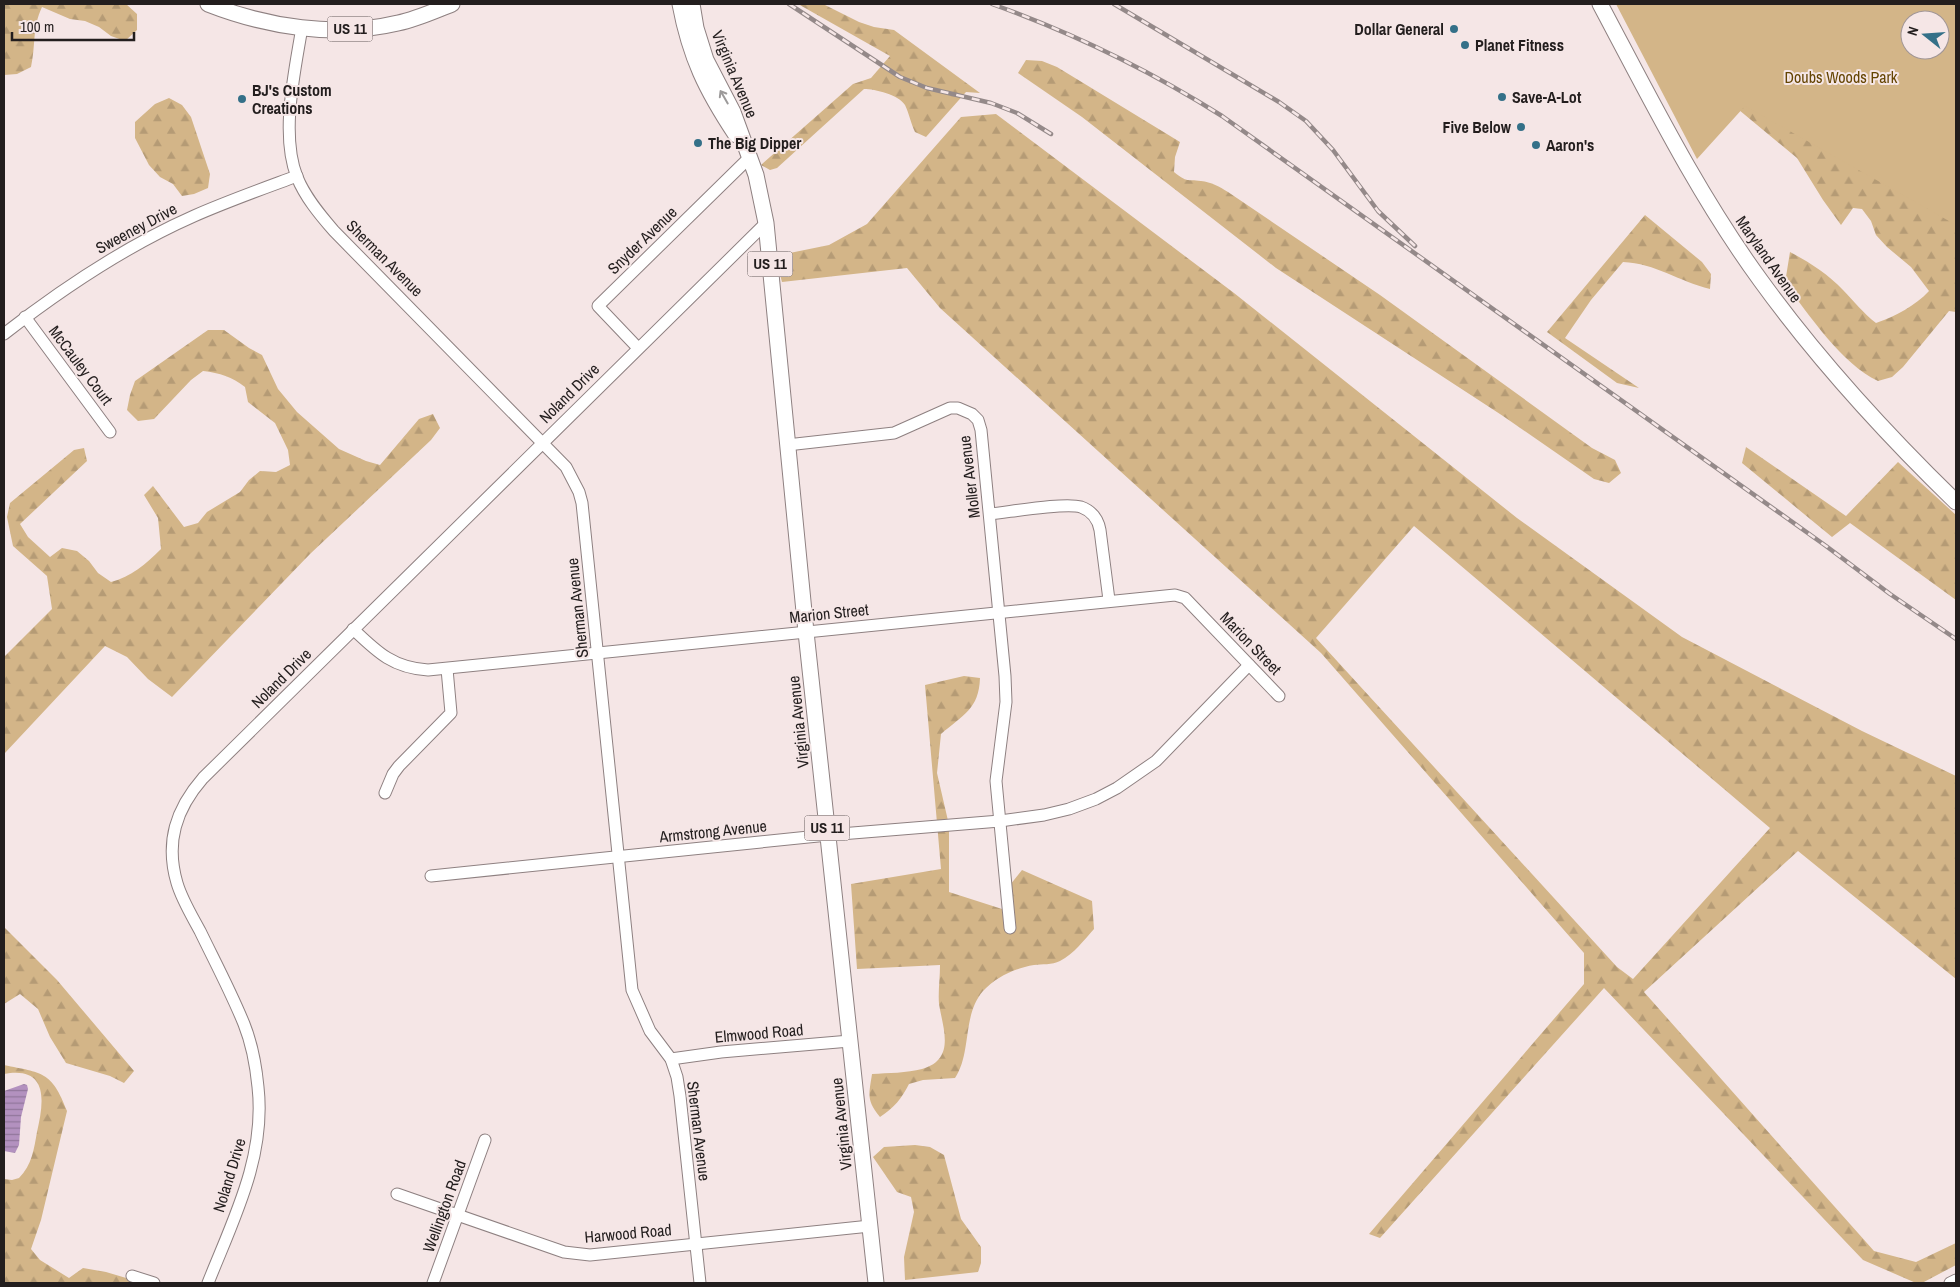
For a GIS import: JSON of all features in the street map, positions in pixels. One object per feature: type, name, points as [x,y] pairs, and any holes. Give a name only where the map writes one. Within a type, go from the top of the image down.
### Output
[{"type":"main road","name":"US 11","points":[[208,4],[254,18],[302,27],[336,30],[376,28],[414,19],[433,8],[452,4]]},
{"type":"main road","name":"Virginia Avenue","points":[[680,4],[695,62],[708,92],[750,157]]},
{"type":"main road","name":"Virginia Avenue","points":[[692,4],[696,28],[706,60],[733,112],[750,157],[761,193],[766,223],[806,632],[876,1283]]},
{"type":"main road","name":"Maryland Avenue","points":[[1600,4],[1688,166],[1760,280],[1807,342],[1863,408],[1956,502]]},
{"type":"street","name":"Sherman Avenue","points":[[302,27],[290,126],[292,157],[297,176],[320,215],[543,442],[566,467],[579,492],[598,654],[632,990],[650,1031],[671,1059],[677,1077],[700,1283]]},
{"type":"street","name":"Snyder Avenue","points":[[638,348],[598,306],[750,157]]},
{"type":"street","name":"Sweeney Drive","points":[[4,334],[88,272],[193,216],[297,176]]},
{"type":"street","name":"Noland Drive","points":[[208,1283],[247,1184],[254,1161],[259,1118],[258,1088],[254,1057],[244,1026],[177,883],[172,854],[176,823],[182,808],[190,793],[203,778],[766,223]]},
{"type":"street","name":"McCauley Court","points":[[25,317],[110,432]]},
{"type":"street","name":"Moller Avenue","points":[[787,445],[881,436],[908,428],[950,408],[965,411],[978,420],[981,430],[1000,612],[1006,702],[996,781],[1010,928]]},
{"type":"street","points":[[990,514],[1067,506],[1090,511],[1100,530],[1109,600]]},
{"type":"street","name":"Marion Street","points":[[353,629],[379,653],[399,665],[414,669],[447,669],[1109,600],[1180,595],[1279,696]]},
{"type":"street","name":"Armstrong Avenue","points":[[431,876],[828,835],[1000,821],[1044,815],[1069,809],[1096,799],[1117,788],[1156,761],[1250,665]]},
{"type":"street","points":[[385,793],[393,774],[399,766],[451,712],[447,669]]},
{"type":"street","name":"Elmwood Road","points":[[671,1059],[721,1052],[850,1041]]},
{"type":"street","name":"Wellington Road","points":[[433,1283],[459,1216],[485,1140]]},
{"type":"street","name":"Harwood Road","points":[[397,1194],[564,1252],[578,1254],[610,1253],[870,1226]]},
{"type":"street","points":[[132,1276],[154,1283]]},
{"type":"street","points":[[1950,1283],[1956,1280]]},
{"type":"green space","points":[[4,4],[126,4],[137,14],[137,30],[125,41],[111,36],[99,27],[85,21],[70,19],[42,7],[35,29],[31,67],[17,74],[4,75]]},
{"type":"green space","points":[[798,4],[823,4],[859,22],[874,27],[894,30],[980,93],[966,92],[926,137],[915,132],[902,101],[886,93],[864,89],[777,168],[770,170],[761,165],[853,84],[871,78],[890,56]]},
{"type":"green space","name":"Doubs Woods Park","points":[[1616,4],[1956,4],[1956,225],[1745,106],[1697,159]]},
{"type":"green space","points":[[1956,4],[1956,312],[1949,311],[1903,367],[1892,377],[1878,381],[1865,373],[1839,351],[1815,324],[1785,283],[1790,252],[1811,264],[1831,279],[1876,323],[1905,310],[1929,291],[1911,267],[1876,235],[1871,221],[1862,209],[1853,208],[1841,225],[1797,158],[1733,105],[1855,30],[1900,18],[1900,60],[1950,60],[1950,10],[1933,10]]},
{"type":"green space","points":[[1026,60],[1042,61],[1057,67],[1180,142],[1175,157],[1174,172],[1187,180],[1212,184],[1228,192],[1380,295],[1592,448],[1615,460],[1621,473],[1609,483],[1594,479],[1503,416],[1276,268],[1082,117],[1018,73]]},
{"type":"green space","points":[[169,98],[182,105],[191,117],[210,174],[208,188],[194,194],[182,196],[173,184],[160,177],[149,165],[135,138],[135,122],[155,104]]},
{"type":"green space","points":[[996,114],[1234,293],[1517,518],[1682,637],[1862,731],[1956,776],[1956,979],[1798,851],[1644,992],[1874,1251],[1916,1262],[1956,1243],[1956,1265],[1922,1283],[1916,1283],[1863,1260],[1604,988],[1380,1238],[1369,1234],[1584,984],[1584,953],[1321,653],[940,308],[907,268],[782,282],[775,256],[829,245],[867,224],[961,117]],"holes":[[[1414,526],[1770,828],[1633,979],[1617,967],[1316,638]]]},
{"type":"green space","points":[[1645,215],[1702,262],[1711,274],[1710,289],[1657,269],[1623,262],[1591,300],[1565,338],[1639,388],[1617,383],[1547,332]]},
{"type":"green space","points":[[208,330],[224,330],[262,355],[278,389],[297,412],[339,449],[366,461],[380,465],[419,419],[433,414],[440,428],[431,440],[310,554],[172,697],[148,679],[127,657],[105,646],[4,754],[4,657],[52,609],[47,576],[13,546],[7,517],[10,503],[74,450],[84,448],[87,461],[20,524],[28,537],[50,557],[62,548],[77,551],[89,561],[98,573],[111,582],[125,577],[138,569],[161,549],[158,518],[144,495],[153,486],[184,527],[198,523],[207,512],[240,492],[249,480],[260,471],[276,472],[290,465],[288,450],[275,423],[248,402],[245,387],[226,376],[203,371],[191,380],[154,419],[138,421],[127,410],[135,381]]},
{"type":"green space","points":[[1746,447],[1846,516],[1898,462],[1956,515],[1956,600],[1850,523],[1832,537],[1742,463]]},
{"type":"green space","points":[[964,676],[980,678],[977,697],[963,716],[941,734],[937,773],[949,825],[949,892],[1002,909],[1010,885],[1022,870],[1092,901],[1094,929],[1074,951],[1060,961],[1020,968],[1000,977],[988,986],[976,1001],[972,1011],[964,1057],[955,1078],[923,1080],[909,1084],[897,1102],[880,1117],[872,1106],[870,1097],[872,1074],[922,1069],[940,1058],[943,1051],[945,1042],[939,1004],[940,965],[857,969],[851,884],[941,869],[925,685]]},
{"type":"green space","points":[[4,927],[57,980],[134,1071],[124,1083],[110,1076],[66,1063],[50,1037],[38,1009],[20,994],[4,1004]]},
{"type":"green space","points":[[4,1065],[28,1070],[44,1076],[56,1088],[67,1111],[41,1220],[31,1249],[40,1260],[69,1278],[83,1268],[106,1272],[143,1283],[4,1283],[4,1179],[12,1180],[19,1178],[30,1162],[42,1098],[36,1081],[29,1075],[19,1073],[4,1074]]},
{"type":"green space","points":[[915,1145],[930,1147],[944,1155],[961,1219],[981,1247],[981,1263],[978,1272],[905,1280],[904,1257],[914,1212],[911,1197],[897,1192],[873,1157],[884,1147]]},
{"type":"shaded area","points":[[24,1084],[27,1085],[28,1089],[21,1117],[19,1145],[15,1153],[4,1151],[4,1091]]},
{"type":"railway","points":[[789,4],[900,77],[927,88],[991,103],[1017,113],[1051,134]]},
{"type":"railway","points":[[992,4],[1052,27],[1139,68],[1222,116],[1826,546],[1890,594],[1956,639]]},
{"type":"railway","points":[[1114,4],[1279,102],[1306,121],[1333,150],[1378,211],[1415,246]]},
{"type":"place","name":"Dollar General","points":[[1454,29]]},
{"type":"place","name":"Planet Fitness","points":[[1465,45]]},
{"type":"place","name":"Save-A-Lot","points":[[1502,97]]},
{"type":"place","name":"BJ's Custom Creations","points":[[242,99]]},
{"type":"place","name":"Five Below","points":[[1521,127]]},
{"type":"place","name":"The Big Dipper","points":[[698,143]]},
{"type":"place","name":"Aaron's","points":[[1536,145]]}]
